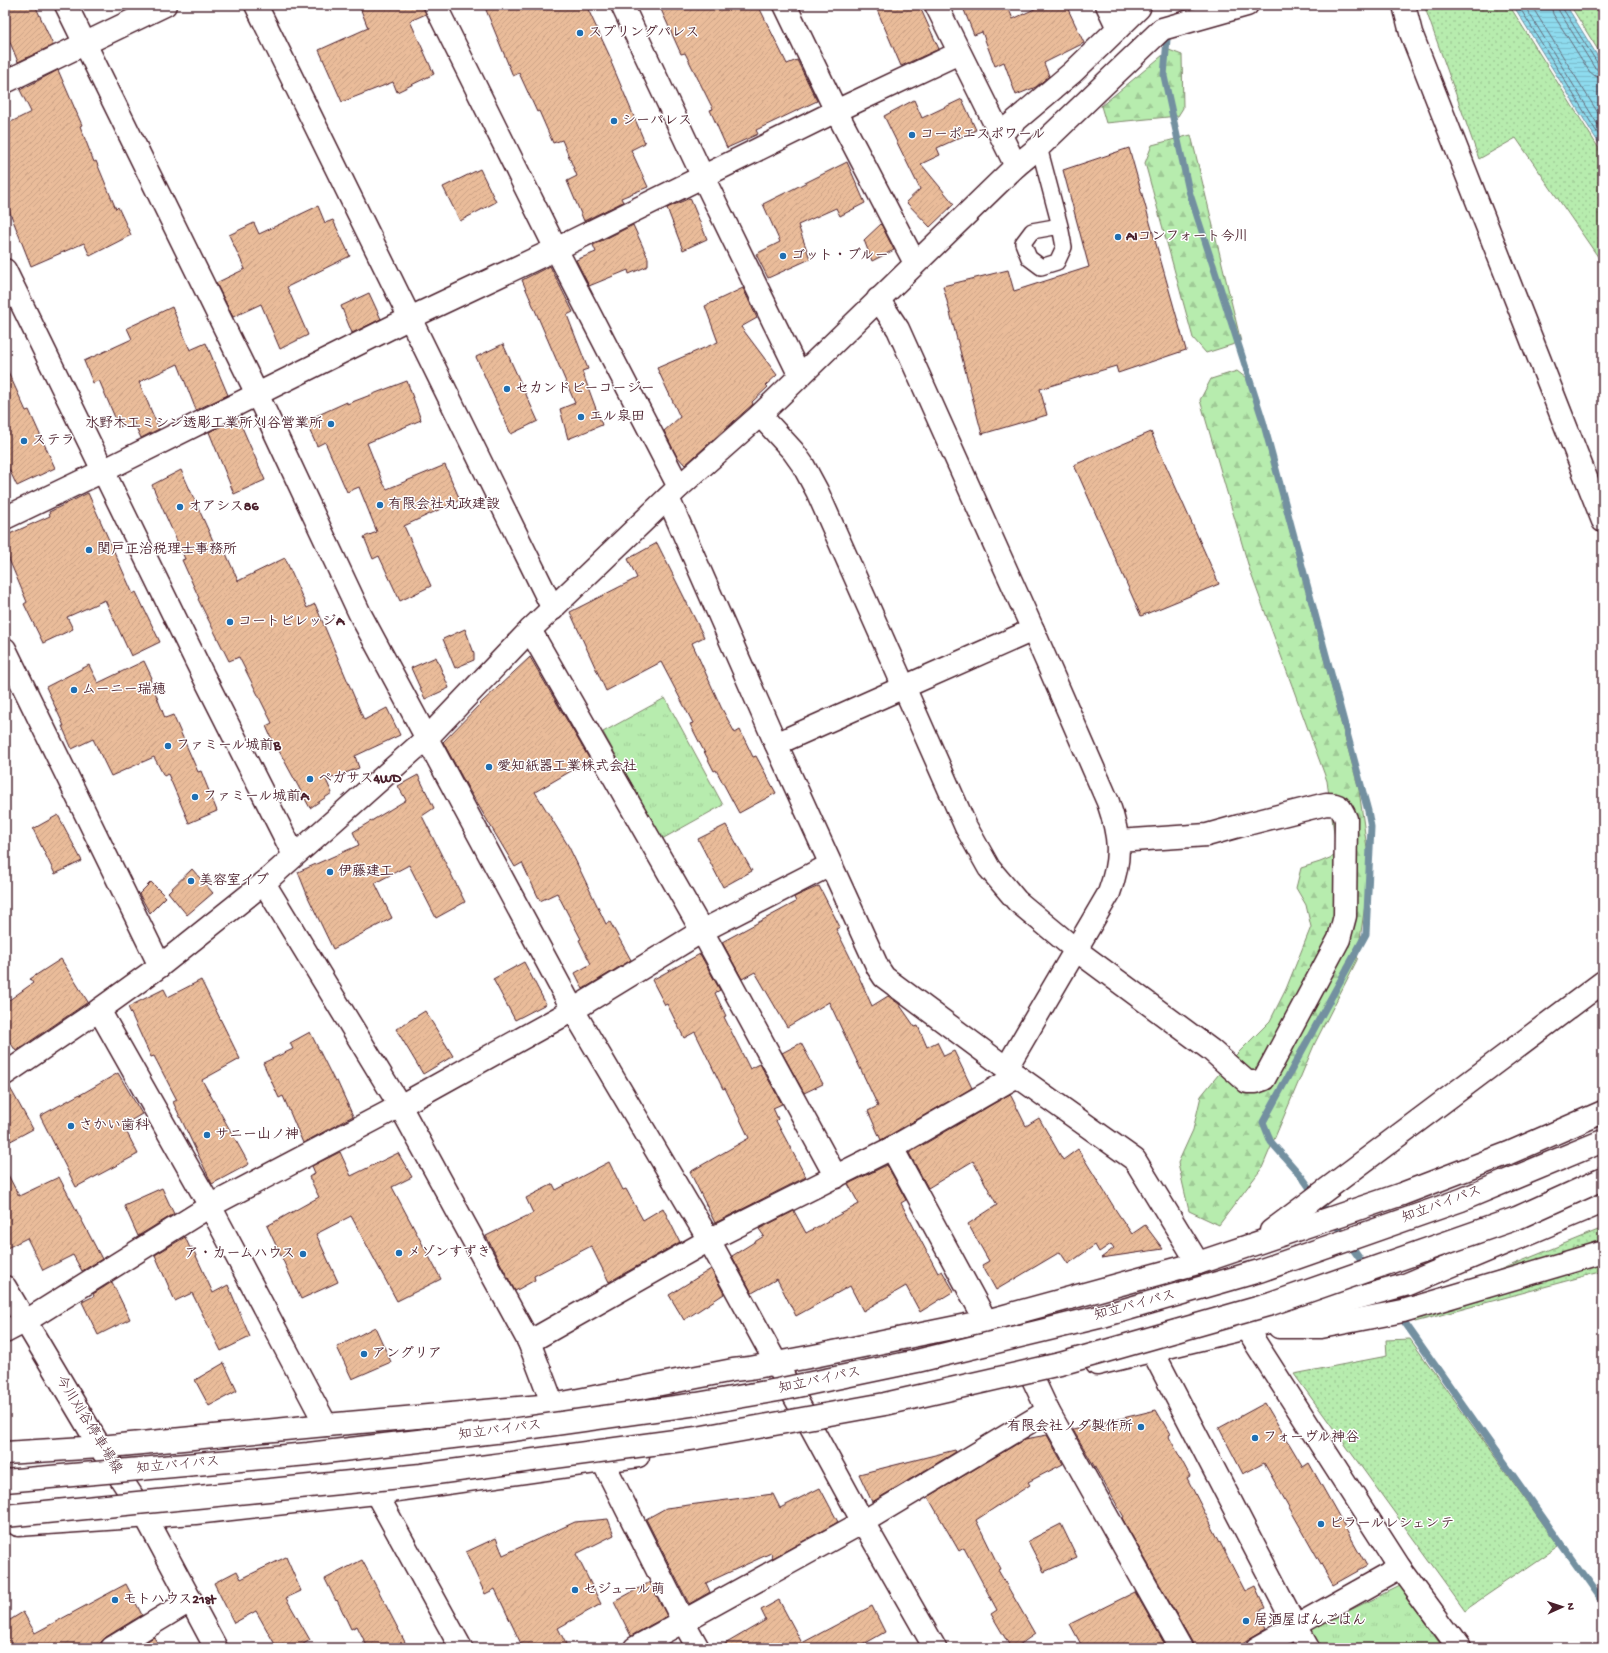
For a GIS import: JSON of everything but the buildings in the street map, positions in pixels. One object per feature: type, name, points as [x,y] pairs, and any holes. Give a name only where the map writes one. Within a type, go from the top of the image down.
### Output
[{"type":"main road","points":[[66,5],[257,394],[360,614],[428,737],[573,1010],[709,1240],[810,1427],[935,1648]]},
{"type":"main road","points":[[5,82],[165,5]]},
{"type":"main road","points":[[256,5],[553,609]]},
{"type":"main road","points":[[435,5],[674,492],[776,744],[830,865],[884,978],[1135,1160],[1198,1263]]},
{"type":"main road","points":[[622,5],[703,177],[800,376]]},
{"type":"main road","points":[[785,5],[836,111],[915,263]]},
{"type":"main road","points":[[936,5],[959,53],[1001,133],[1016,166]]},
{"type":"main road","points":[[1107,5],[1118,28]]},
{"type":"main road","points":[[1001,133],[1073,72],[1139,8],[1139,5]]},
{"type":"main road","points":[[5,1074],[160,966],[264,883],[428,737],[530,630],[674,492],[760,415],[1016,166],[1039,147],[1162,29],[1247,5]]},
{"type":"main road","points":[[1404,5],[1411,33],[1603,521]]},
{"type":"main road","points":[[5,518],[103,472],[410,318],[556,249],[836,111],[959,53]]},
{"type":"main road","points":[[5,270],[202,673],[294,855]]},
{"type":"main road","points":[[528,1342],[709,1240],[892,1148],[1012,1071],[1076,950],[1109,893],[1115,877],[1118,862],[1118,841],[1116,824],[1108,802],[1033,630],[898,330],[878,299]]},
{"type":"main road","points":[[760,415],[793,451],[817,490],[966,827],[989,868],[1017,901],[1076,950],[1211,1050],[1247,1082],[1256,1082],[1264,1079],[1339,939],[1345,916],[1346,819],[1341,809],[1336,804],[1326,804],[1207,835],[1118,841]]},
{"type":"main road","points":[[530,630],[702,931],[836,1177]]},
{"type":"main road","points":[[776,744],[1033,630]]},
{"type":"main road","points":[[5,649],[160,966]]},
{"type":"main road","points":[[5,1332],[26,1321],[210,1206],[400,1106],[573,1010],[702,931],[830,865]]},
{"type":"main road","points":[[264,883],[400,1106],[528,1342],[553,1405]]},
{"type":"main road","points":[[1255,1243],[1603,982]]},
{"type":"main road","points":[[98,1010],[210,1206],[326,1425]]},
{"type":"main road","points":[[5,1453],[100,1447],[553,1405],[986,1321],[1198,1263],[1402,1194],[1509,1153],[1603,1112]]},
{"type":"main road","name":"知立バイパス","points":[[5,1481],[308,1454],[512,1430],[704,1403],[778,1390],[917,1361],[1103,1316],[1259,1271],[1461,1200],[1603,1140]]},
{"type":"main road","points":[[892,1148],[986,1321]]},
{"type":"main road","points":[[5,1516],[421,1475],[696,1438],[884,1404],[1060,1364],[1271,1304],[1517,1218],[1603,1179]]},
{"type":"main road","points":[[5,1526],[79,1520],[146,1517],[376,1493],[603,1462],[849,1421],[1246,1328],[1405,1285],[1603,1202]]},
{"type":"main road","points":[[1246,1328],[1321,1327],[1403,1311],[1603,1252]]},
{"type":"main road","name":"今川刈谷停車場線","points":[[5,1287],[100,1447],[146,1517],[216,1648]]},
{"type":"main road","points":[[1246,1328],[1400,1568],[1459,1648]]},
{"type":"main road","points":[[1152,1350],[1308,1648]]},
{"type":"main road","points":[[1033,1379],[1048,1411],[1181,1648]]},
{"type":"main road","points":[[635,1648],[863,1522],[1048,1411]]},
{"type":"main road","points":[[603,1462],[698,1648]]},
{"type":"main road","points":[[376,1493],[461,1648]]},
{"type":"main road","points":[[1257,1648],[1400,1568]]},
{"type":"main road","points":[[112,1648],[191,1600]]},
{"type":"lane","points":[[1039,147],[1060,226]]},
{"type":"green space","points":[[1424,5],[1509,5],[1603,155],[1603,264],[1516,138],[1479,159]]},
{"type":"green space","points":[[1570,5],[1603,5],[1603,58]]},
{"type":"green space","points":[[1169,50],[1182,55],[1183,108],[1178,116],[1106,123],[1101,106]]},
{"type":"green space","points":[[1191,135],[1241,342],[1206,353],[1193,338],[1145,163],[1152,145]]},
{"type":"green space","points":[[1237,371],[1250,381],[1359,790],[1370,870],[1357,960],[1315,1043],[1262,1168],[1219,1225],[1189,1211],[1178,1163],[1193,1130],[1201,1096],[1227,1064],[1270,1021],[1286,989],[1311,927],[1306,905],[1296,888],[1301,868],[1337,855],[1327,781],[1250,571],[1200,400],[1211,379]]},
{"type":"green space","points":[[665,698],[723,805],[662,839],[603,732]]},
{"type":"green space","points":[[1603,1228],[1603,1271],[1415,1322],[1408,1307]]},
{"type":"green space","points":[[1410,1339],[1559,1546],[1465,1610],[1294,1374],[1387,1356],[1386,1340]]},
{"type":"green space","points":[[1399,1586],[1443,1648],[1311,1648],[1302,1634]]},
{"type":"water","points":[[1513,5],[1566,5],[1603,65],[1603,150]]},
{"type":"waterway","points":[[1167,39],[1164,76],[1189,191],[1263,421],[1368,811],[1371,827],[1366,934],[1263,1122],[1271,1142],[1302,1177],[1603,1603]]},
{"type":"place","name":"スプリングパレス","points":[[580,33]]},
{"type":"place","name":"シーパレス","points":[[614,121]]},
{"type":"place","name":"コーポエスポワール","points":[[912,135]]},
{"type":"place","name":"AIコンフォート今川","points":[[1118,237]]},
{"type":"place","name":"ゴット・ブルー","points":[[783,256]]},
{"type":"place","name":"セカンドビーコージー","points":[[507,389]]},
{"type":"place","name":"エル泉田","points":[[581,417]]},
{"type":"place","name":"水野木工ミシン透彫工業所刈谷営業所","points":[[331,424]]},
{"type":"place","name":"ステラ","points":[[24,441]]},
{"type":"place","name":"有限会社丸政建設","points":[[380,505]]},
{"type":"place","name":"オアシス86","points":[[180,507]]},
{"type":"place","name":"関戸正治税理士事務所","points":[[89,550]]},
{"type":"place","name":"コートビレッジA","points":[[230,622]]},
{"type":"place","name":"ムーニー瑞穂","points":[[74,690]]},
{"type":"place","name":"ファミール城前B","points":[[168,746]]},
{"type":"place","name":"愛知紙器工業株式会社","points":[[489,767]]},
{"type":"place","name":"ペガサス4WD","points":[[310,779]]},
{"type":"place","name":"ファミール城前A","points":[[195,797]]},
{"type":"place","name":"伊藤建工","points":[[330,872]]},
{"type":"place","name":"美容室イブ","points":[[191,881]]},
{"type":"place","name":"さかい歯科","points":[[71,1126]]},
{"type":"place","name":"サニー山ノ神","points":[[207,1135]]},
{"type":"place","name":"メゾンすずき","points":[[399,1253]]},
{"type":"place","name":"ア・カームハウス","points":[[303,1254]]},
{"type":"place","name":"アングリア","points":[[364,1354]]},
{"type":"place","name":"有限会社ノダ製作所","points":[[1141,1427]]},
{"type":"place","name":"フォーヴル神谷","points":[[1255,1438]]},
{"type":"place","name":"ピラールレシェンテ","points":[[1321,1524]]},
{"type":"place","name":"セジュール萌","points":[[575,1590]]},
{"type":"place","name":"モトハウス21st","points":[[115,1600]]},
{"type":"place","name":"居酒屋ばんごはん","points":[[1246,1621]]}]
